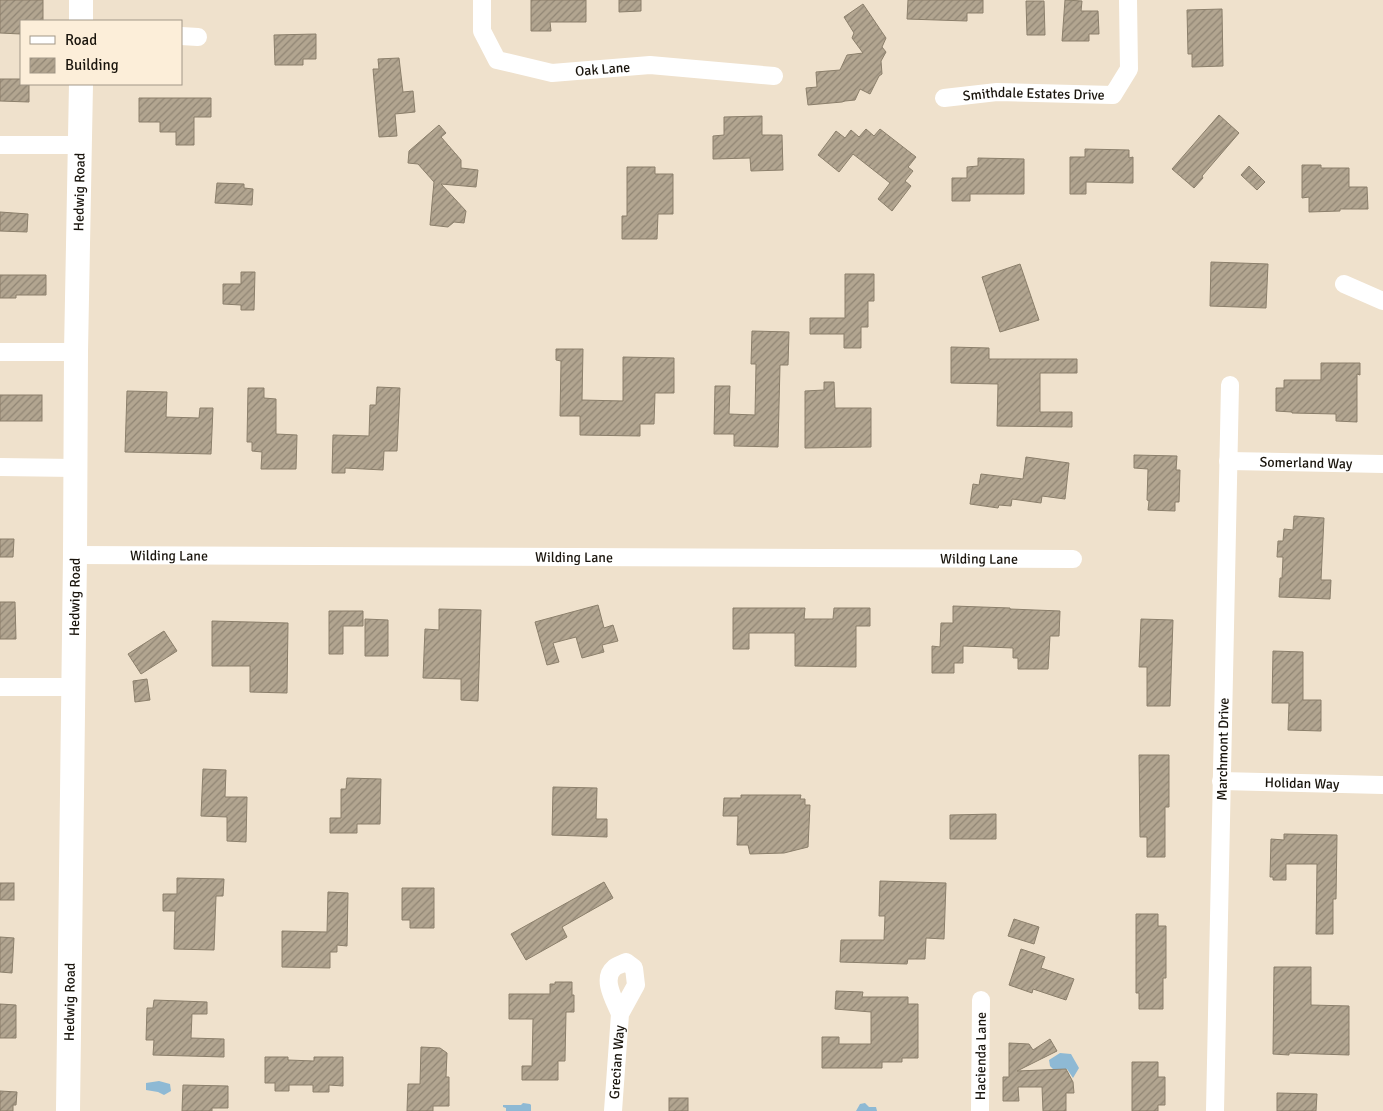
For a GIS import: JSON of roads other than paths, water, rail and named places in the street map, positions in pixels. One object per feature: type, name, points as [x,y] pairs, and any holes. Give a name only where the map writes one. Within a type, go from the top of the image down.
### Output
[{"type":"street","points":[[81,0],[81,20]]},
{"type":"street","name":"Oak Lane","points":[[482,0],[482,31],[497,60],[552,73],[650,65],[774,76]]},
{"type":"street","name":"Smithdale Estates Drive","points":[[944,98],[997,92],[1113,96],[1129,69],[1128,0]]},
{"type":"street","name":"Hedwig Road","points":[[68,1111],[76,352],[81,85]]},
{"type":"street","points":[[0,145],[80,145]]},
{"type":"street","points":[[1344,284],[1383,301]]},
{"type":"street","points":[[0,352],[76,352]]},
{"type":"street","name":"Marchmont Drive","points":[[1215,1111],[1230,386]]},
{"type":"street","name":"Somerland Way","points":[[1228,461],[1383,464]]},
{"type":"street","points":[[0,467],[75,468]]},
{"type":"street","name":"Wilding Lane","points":[[75,555],[1073,559]]},
{"type":"street","points":[[0,687],[73,687]]},
{"type":"street","name":"Holidan Way","points":[[1221,781],[1383,785]]},
{"type":"street","name":"Hacienda Lane","points":[[980,1111],[981,1000]]},
{"type":"street","name":"Grecian Way","points":[[613,1111],[620,1014]]},
{"type":"water","points":[[1060,1053],[1071,1054],[1079,1068],[1073,1078],[1067,1069],[1053,1069],[1050,1066],[1049,1060]]},
{"type":"water","points":[[159,1081],[170,1084],[171,1091],[164,1095],[146,1090],[146,1083]]},
{"type":"water","points":[[523,1103],[531,1105],[531,1111],[506,1111],[506,1108],[503,1107],[503,1105],[521,1105]]},
{"type":"water","points":[[865,1103],[869,1107],[876,1107],[877,1111],[856,1111],[860,1104]]}]
